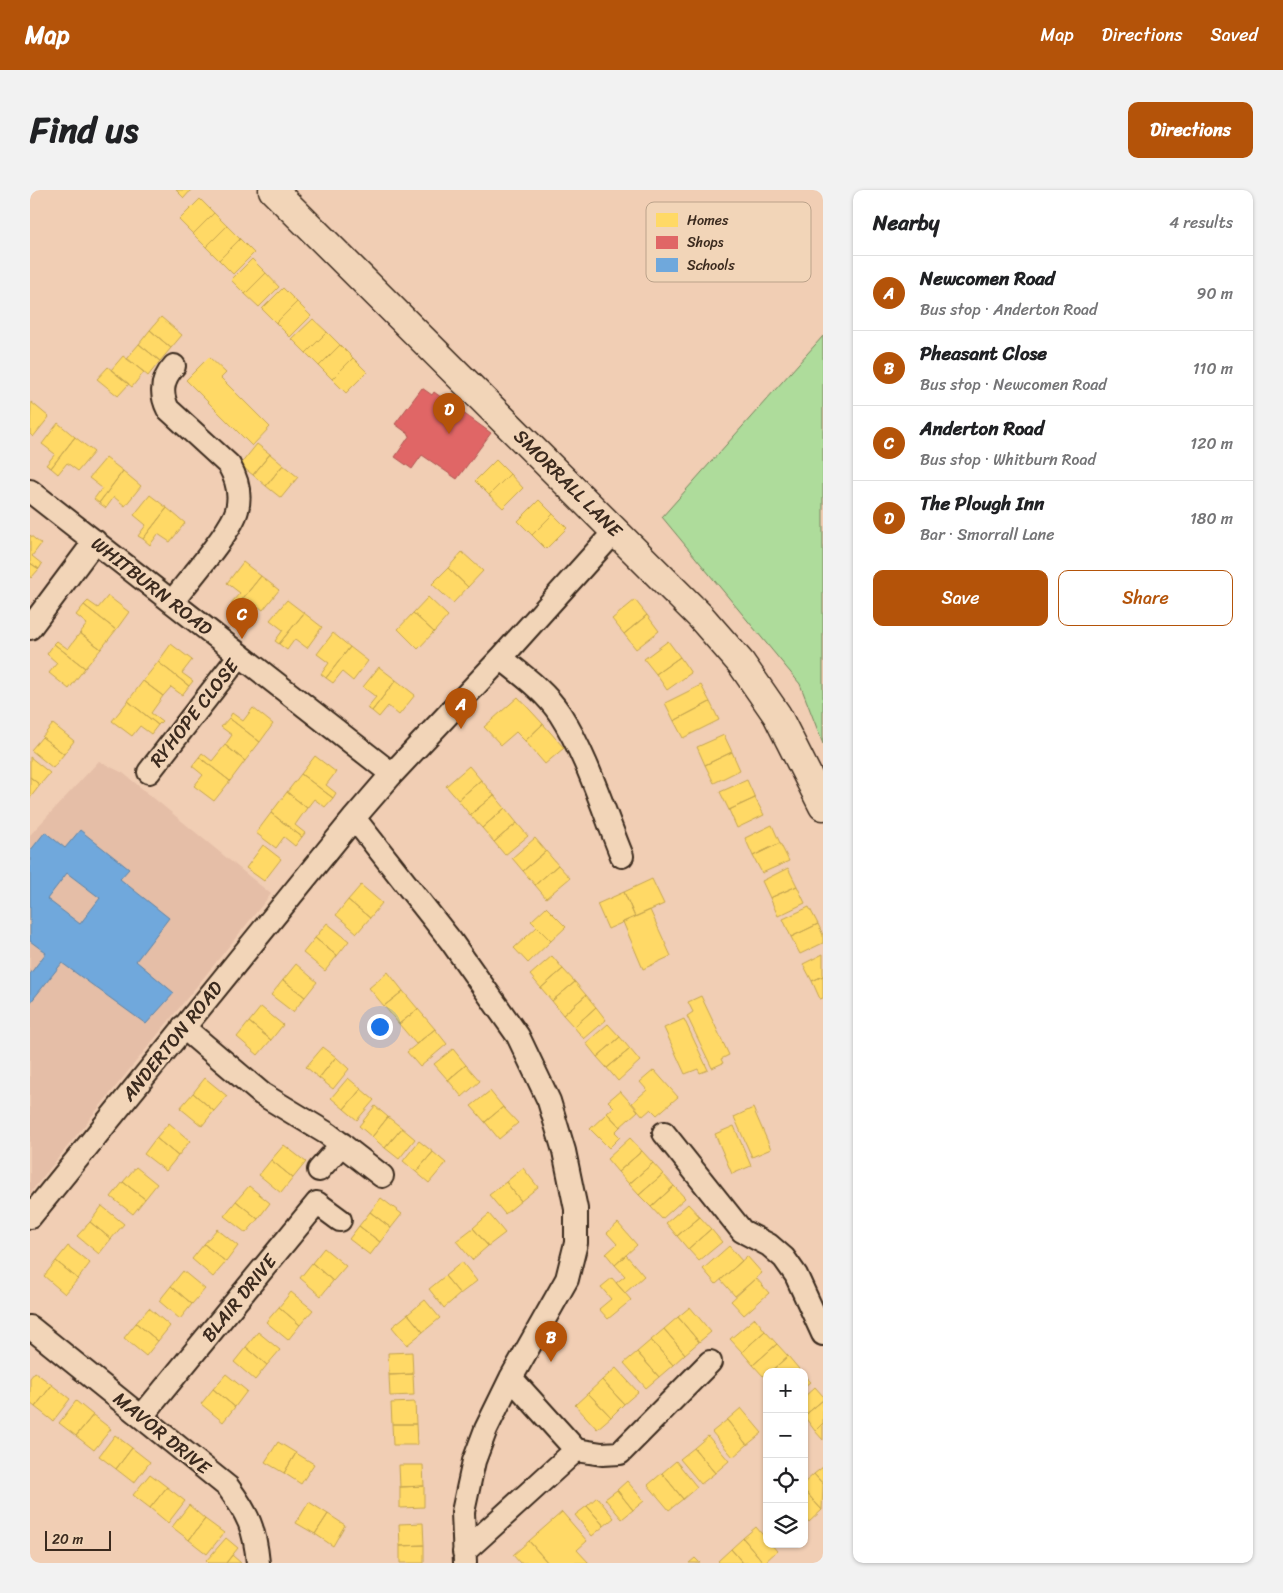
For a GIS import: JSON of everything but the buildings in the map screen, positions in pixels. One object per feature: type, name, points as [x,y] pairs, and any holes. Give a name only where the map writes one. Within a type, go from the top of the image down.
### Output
[{"type":"street","name":"SMORRALL LANE","points":[[273,190],[616,530],[700,616],[741,663],[777,715],[823,806]]},
{"type":"street","points":[[172,602],[233,522],[239,499],[235,476],[229,465],[168,410],[164,401],[164,382],[174,366]]},
{"type":"street","name":"WHITBURN ROAD","points":[[30,491],[392,774]]},
{"type":"street","name":"ANDERTON ROAD","points":[[30,1217],[354,818],[392,774],[502,658],[616,530]]},
{"type":"street","points":[[30,628],[95,542]]},
{"type":"street","name":"RYHOPE CLOSE","points":[[149,772],[240,655]]},
{"type":"street","points":[[502,658],[542,693],[560,713],[576,743],[622,856]]},
{"type":"street","points":[[354,818],[451,941],[518,1036],[549,1101],[564,1151],[576,1209],[576,1243],[573,1262],[557,1301],[511,1378],[486,1429],[467,1484],[463,1512],[464,1558]]},
{"type":"street","points":[[183,1027],[262,1094],[342,1144],[382,1176]]},
{"type":"street","points":[[664,1132],[742,1231],[769,1245],[784,1258],[796,1274],[823,1334]]},
{"type":"street","points":[[319,1170],[342,1144]]},
{"type":"street","name":"BLAIR DRIVE","points":[[142,1416],[317,1203],[340,1220]]},
{"type":"street","name":"MAVOR DRIVE","points":[[30,1327],[228,1487],[245,1510],[256,1540],[258,1563]]},
{"type":"street","points":[[511,1378],[576,1450],[607,1454],[620,1453],[710,1362]]},
{"type":"street","points":[[464,1558],[576,1450]]},
{"type":"shaded area","points":[[99,761],[123,773],[271,894],[30,1193],[30,835]]},
{"type":"green space","points":[[823,336],[823,744],[800,684],[662,517]]},
{"type":"place","name":"The Plough Inn","points":[[449,434]]},
{"type":"place","name":"Anderton Road","points":[[242,639]]},
{"type":"place","name":"Newcomen Road","points":[[461,729]]},
{"type":"place","name":"Pheasant Close","points":[[551,1362]]}]
